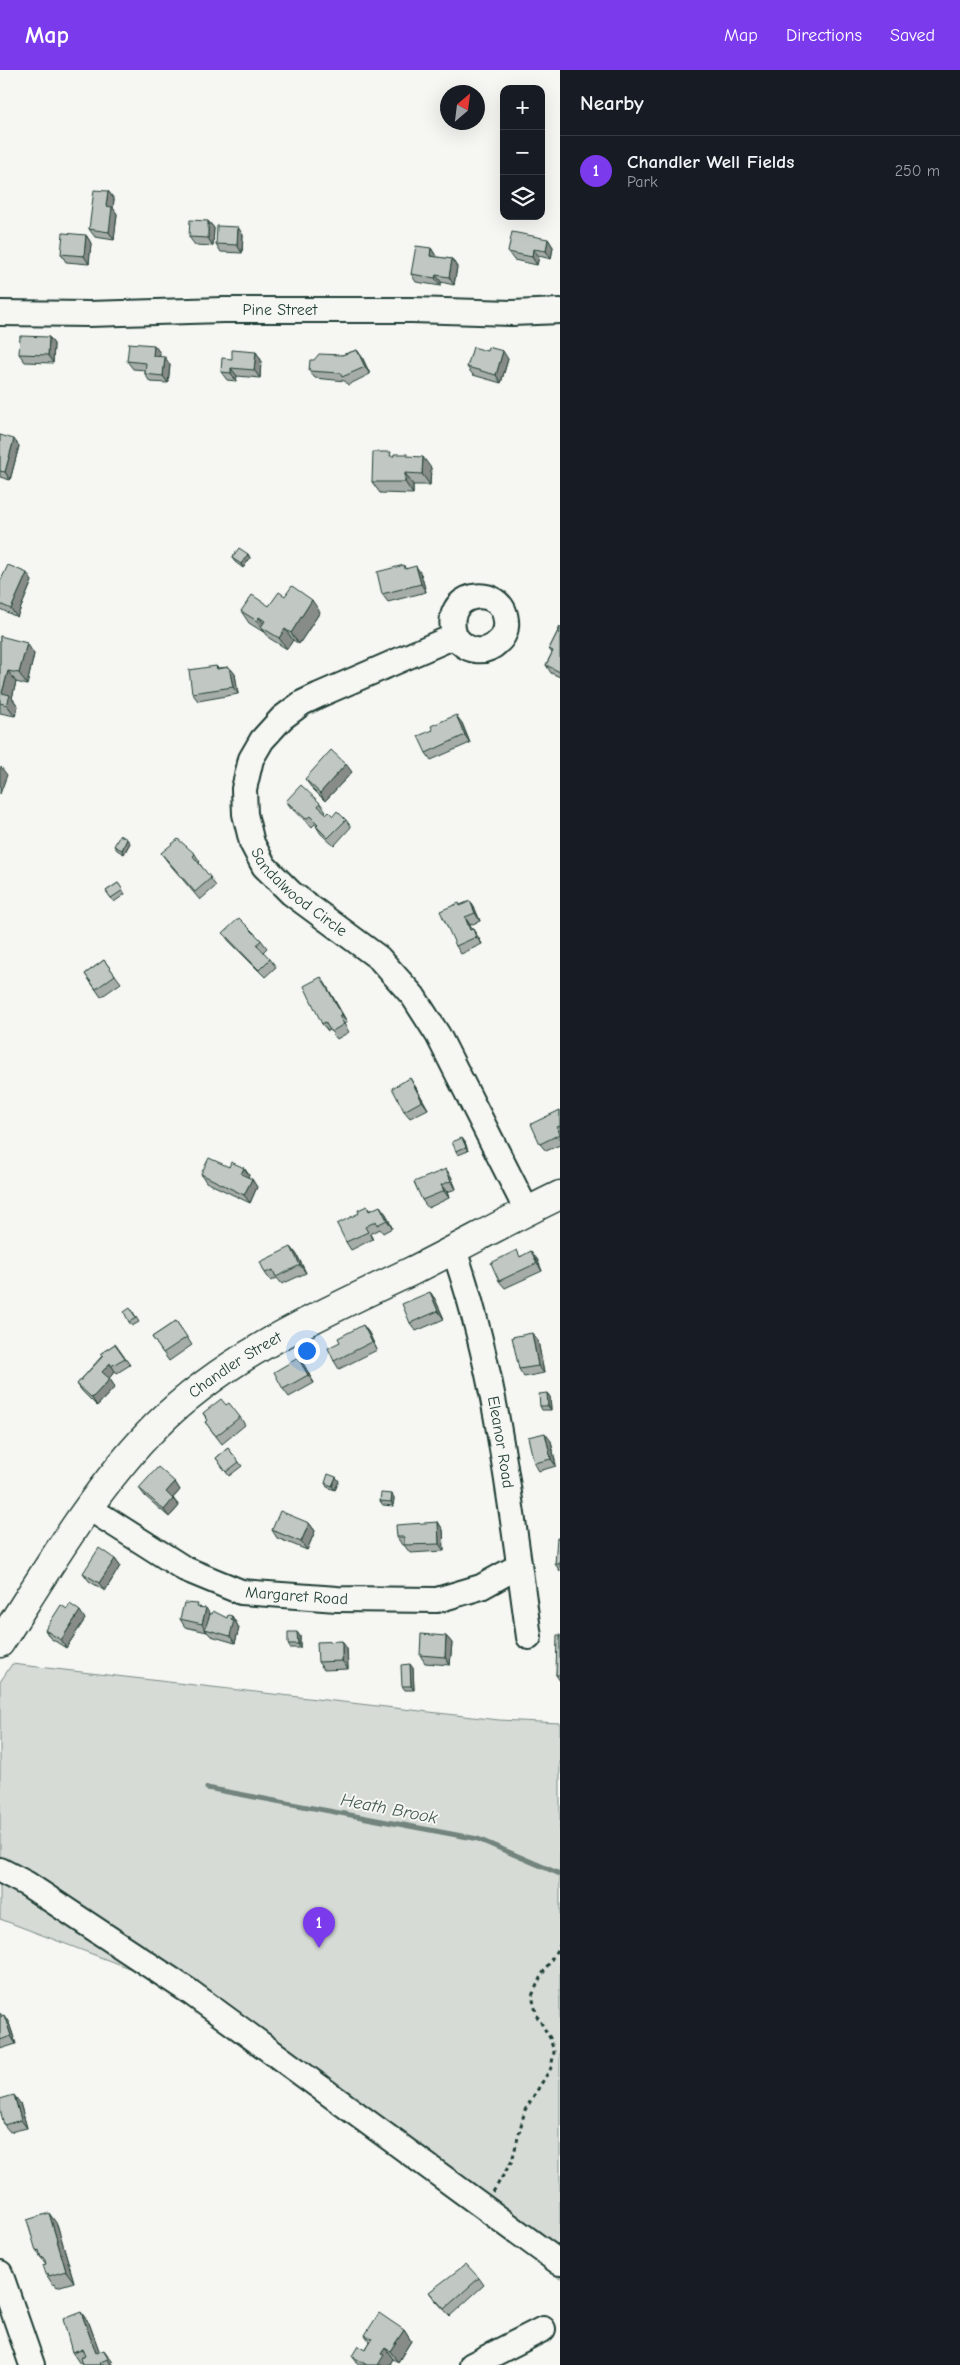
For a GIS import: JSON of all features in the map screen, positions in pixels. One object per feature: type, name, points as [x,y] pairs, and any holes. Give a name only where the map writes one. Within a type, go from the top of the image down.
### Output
[{"type":"main road","name":"Chandler Street","points":[[0,1644],[114,1473],[156,1426],[184,1400],[229,1366],[278,1335],[454,1250],[560,1195]]},
{"type":"street","name":"Pine Street","points":[[0,313],[89,314],[223,310],[412,310],[512,313],[560,311]]},
{"type":"street","name":"Sandalwood Circle","points":[[455,636],[319,695],[282,718],[262,740],[250,764],[244,789],[245,814],[252,844],[264,866],[291,893],[379,958],[413,996],[438,1035],[527,1211]]},
{"type":"street","name":"Eleanor Road","points":[[454,1250],[480,1332],[519,1566],[529,1638]]},
{"type":"street","name":"Margaret Road","points":[[90,1508],[185,1569],[241,1592],[337,1599],[438,1600],[474,1589],[519,1566]]},
{"type":"street","points":[[0,1870],[27,1884],[190,1992],[560,2263]]},
{"type":"street","points":[[0,2273],[32,2365]]},
{"type":"street","points":[[472,2365],[543,2329]]},
{"type":"path","points":[[482,2206],[512,2161],[525,2110],[547,2078],[554,2052],[550,2038],[537,2016],[532,1996],[540,1978],[560,1945]]},
{"type":"shaded area","points":[[12,1664],[499,1720],[560,1723],[560,2279],[155,1978],[0,1919],[0,1682]]},
{"type":"building","points":[[94,190],[108,191],[106,206],[112,207],[109,232],[89,229]]},
{"type":"building","points":[[190,220],[208,221],[208,238],[189,237]]},
{"type":"building","points":[[217,226],[238,227],[237,245],[216,244]]},
{"type":"building","points":[[512,232],[548,239],[546,251],[533,249],[532,257],[508,252]]},
{"type":"building","points":[[63,233],[86,235],[84,256],[61,254]]},
{"type":"building","points":[[416,246],[431,248],[430,256],[452,259],[449,277],[436,275],[435,278],[411,274]]},
{"type":"building","points":[[20,336],[49,337],[48,355],[19,354]]},
{"type":"building","points":[[129,343],[154,345],[153,356],[165,357],[163,376],[145,374],[146,363],[127,361]]},
{"type":"building","points":[[473,347],[487,351],[488,347],[503,351],[496,375],[467,367]]},
{"type":"building","points":[[232,350],[256,352],[254,370],[231,368],[231,373],[221,372],[222,358],[232,359]]},
{"type":"building","points":[[357,350],[365,367],[342,377],[340,373],[309,371],[310,360],[314,360],[319,354],[342,355]]},
{"type":"building","points":[[0,435],[14,439],[5,472],[0,471]]},
{"type":"building","points":[[373,452],[391,452],[390,456],[394,456],[394,454],[407,454],[407,456],[423,457],[422,474],[405,473],[405,482],[372,482]]},
{"type":"building","points":[[239,548],[248,554],[241,564],[232,558]]},
{"type":"building","points":[[8,565],[27,573],[11,609],[0,604],[0,582]]},
{"type":"building","points":[[404,565],[405,569],[416,566],[421,584],[382,594],[377,572]]},
{"type":"building","points":[[292,586],[312,600],[291,633],[285,629],[279,638],[261,627],[265,621],[259,617],[257,621],[241,611],[252,595],[269,606],[279,592],[285,596]]},
{"type":"building","points":[[560,627],[560,672],[546,665],[553,651],[549,649]]},
{"type":"building","points":[[0,636],[27,643],[19,673],[8,671],[2,693],[10,695],[7,705],[0,703]]},
{"type":"building","points":[[216,666],[217,669],[229,667],[233,687],[192,693],[189,670]]},
{"type":"building","points":[[456,715],[465,735],[426,753],[418,736],[433,730],[431,726]]},
{"type":"building","points":[[331,750],[346,764],[320,793],[305,779]]},
{"type":"building","points":[[301,785],[320,803],[318,806],[327,814],[329,812],[333,816],[337,811],[346,820],[328,838],[316,826],[318,824],[310,816],[306,819],[286,801]]},
{"type":"building","points":[[120,835],[127,839],[122,850],[114,846]]},
{"type":"building","points":[[178,839],[195,854],[193,856],[211,878],[195,892],[161,853]]},
{"type":"building","points":[[118,883],[123,890],[111,898],[106,891]]},
{"type":"building","points":[[470,901],[475,913],[465,917],[470,930],[473,929],[476,937],[456,946],[440,911],[459,903],[460,906]]},
{"type":"building","points":[[239,918],[261,940],[257,945],[270,959],[259,970],[223,933]]},
{"type":"building","points":[[104,960],[115,975],[96,989],[85,974]]},
{"type":"building","points":[[321,977],[342,1015],[339,1016],[344,1024],[331,1032],[325,1022],[322,1024],[304,986]]},
{"type":"building","points":[[410,1078],[422,1101],[404,1111],[392,1088]]},
{"type":"building","points":[[560,1110],[560,1126],[557,1127],[560,1134],[540,1144],[531,1124]]},
{"type":"building","points":[[462,1138],[466,1147],[456,1151],[452,1142]]},
{"type":"building","points":[[209,1158],[229,1167],[231,1162],[244,1168],[241,1174],[252,1179],[244,1195],[201,1174]]},
{"type":"building","points":[[446,1169],[451,1181],[441,1185],[444,1191],[422,1200],[414,1182]]},
{"type":"building","points":[[367,1206],[369,1211],[380,1206],[387,1220],[377,1225],[376,1221],[365,1227],[368,1232],[346,1242],[337,1224],[359,1213],[358,1210]]},
{"type":"building","points":[[291,1247],[300,1265],[276,1277],[273,1270],[265,1273],[260,1262]]},
{"type":"building","points":[[517,1250],[520,1257],[531,1251],[537,1263],[499,1281],[491,1263]]},
{"type":"building","points":[[430,1292],[438,1311],[410,1323],[402,1304]]},
{"type":"building","points":[[130,1308],[136,1318],[129,1322],[124,1312]]},
{"type":"building","points":[[176,1321],[187,1337],[163,1353],[152,1337]]},
{"type":"building","points":[[363,1325],[372,1342],[334,1361],[328,1348],[340,1342],[338,1338]]},
{"type":"building","points":[[532,1333],[538,1366],[519,1369],[512,1337]]},
{"type":"building","points":[[115,1344],[125,1358],[111,1366],[110,1363],[102,1372],[110,1379],[92,1398],[77,1384],[103,1356],[100,1354]]},
{"type":"building","points":[[298,1358],[308,1375],[283,1389],[274,1372]]},
{"type":"building","points":[[547,1393],[548,1406],[540,1406],[539,1394]]},
{"type":"building","points":[[221,1399],[226,1405],[229,1403],[240,1417],[216,1436],[205,1422],[208,1420],[203,1413]]},
{"type":"building","points":[[545,1433],[551,1459],[534,1463],[528,1437]]},
{"type":"building","points":[[228,1448],[239,1462],[226,1472],[216,1458]]},
{"type":"building","points":[[158,1467],[175,1482],[166,1492],[173,1499],[164,1510],[139,1488]]},
{"type":"building","points":[[328,1474],[336,1477],[332,1486],[325,1483]]},
{"type":"building","points":[[381,1493],[392,1494],[391,1502],[380,1501]]},
{"type":"building","points":[[280,1511],[309,1523],[301,1542],[272,1530]]},
{"type":"building","points":[[438,1522],[439,1544],[404,1545],[404,1537],[397,1537],[396,1525]]},
{"type":"building","points":[[557,1538],[560,1538],[560,1564],[555,1564]]},
{"type":"building","points":[[99,1548],[115,1559],[99,1583],[83,1573]]},
{"type":"building","points":[[184,1603],[198,1604],[197,1607],[206,1608],[202,1624],[180,1619]]},
{"type":"building","points":[[70,1604],[80,1611],[61,1640],[45,1630],[61,1605],[67,1609]]},
{"type":"building","points":[[213,1611],[227,1618],[228,1615],[232,1616],[231,1619],[234,1620],[230,1636],[205,1629],[210,1614]]},
{"type":"building","points":[[288,1632],[297,1632],[298,1644],[288,1644]]},
{"type":"building","points":[[421,1634],[446,1636],[445,1657],[420,1655]]},
{"type":"building","points":[[557,1635],[560,1635],[560,1675],[556,1675]]},
{"type":"building","points":[[342,1641],[342,1661],[318,1662],[317,1642]]},
{"type":"building","points":[[410,1664],[411,1686],[402,1686],[401,1665]]},
{"type":"building","points":[[4,2015],[11,2036],[0,2040],[0,2017]]},
{"type":"building","points":[[14,2095],[21,2120],[4,2125],[0,2109],[0,2099]]},
{"type":"building","points":[[49,2213],[66,2271],[49,2276],[48,2273],[46,2274],[43,2265],[46,2264],[44,2257],[41,2258],[39,2250],[36,2251],[27,2220]]},
{"type":"building","points":[[466,2264],[479,2278],[444,2309],[429,2292]]},
{"type":"building","points":[[81,2312],[96,2353],[104,2350],[108,2359],[100,2362],[101,2365],[82,2365],[80,2358],[85,2356],[82,2349],[72,2352],[63,2319]]},
{"type":"building","points":[[379,2313],[404,2330],[390,2351],[385,2348],[381,2354],[384,2355],[378,2365],[367,2365],[352,2356],[358,2346],[365,2350],[372,2339],[365,2335]]},
{"type":"waterway","name":"Heath Brook","points":[[207,1788],[478,1839],[560,1874]]},
{"type":"place","name":"Chandler Well Fields","points":[[319,1948]]}]
